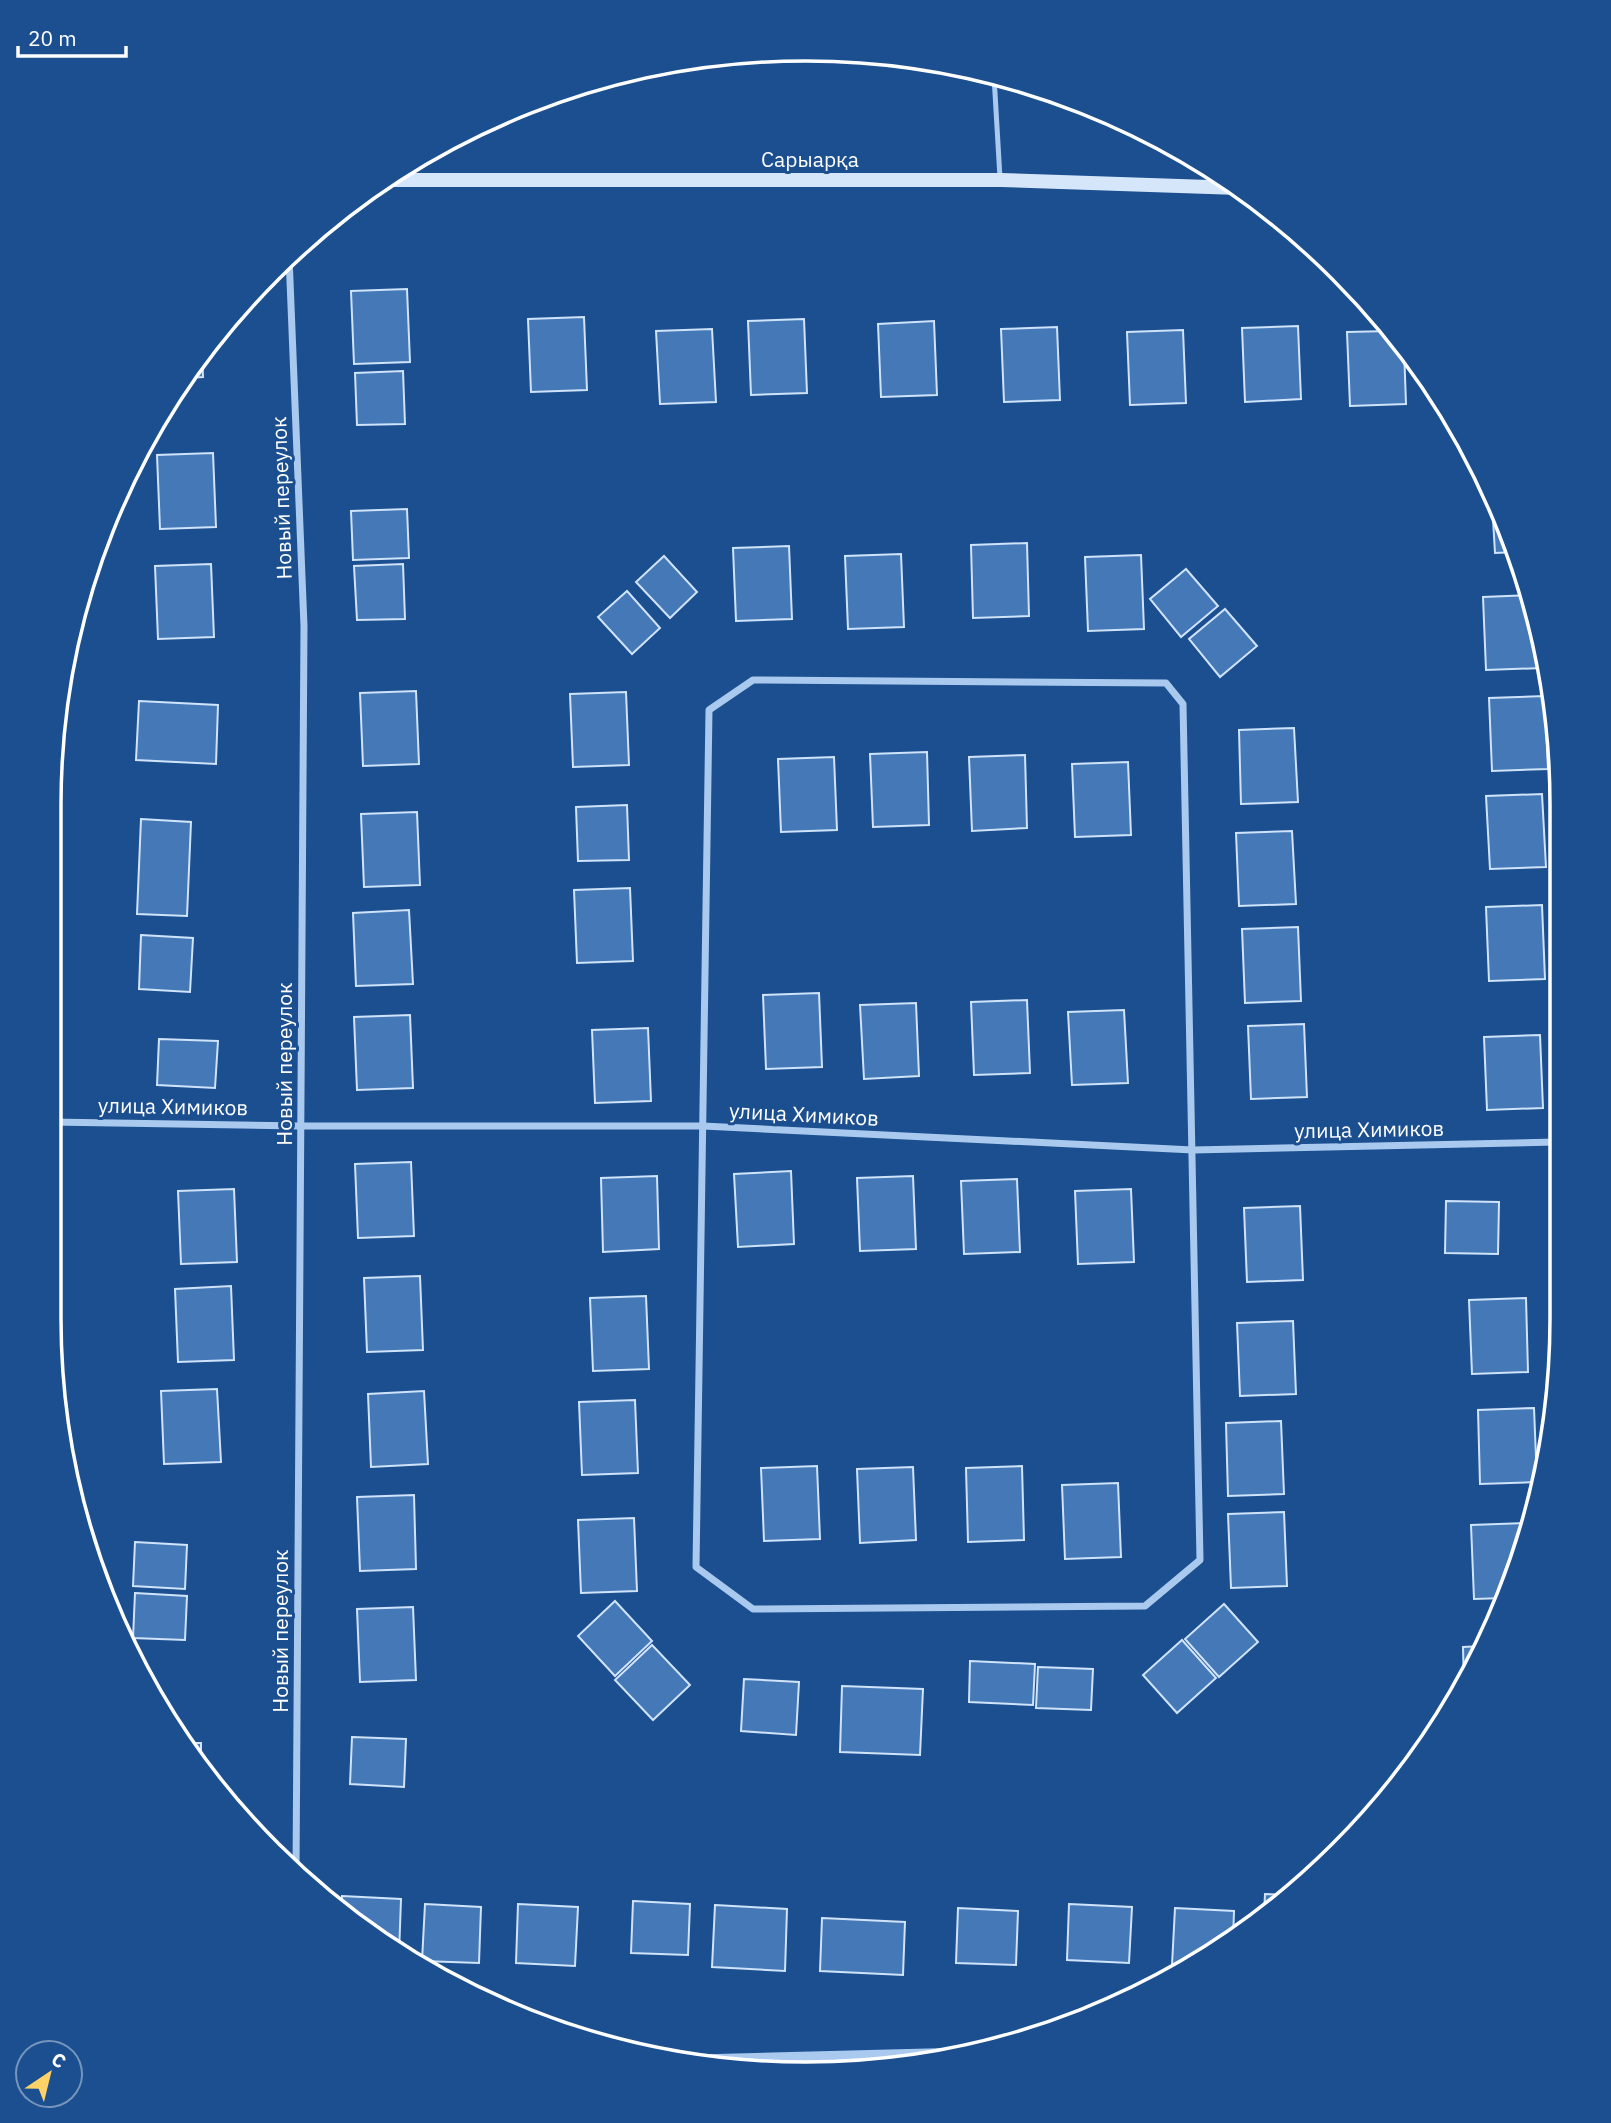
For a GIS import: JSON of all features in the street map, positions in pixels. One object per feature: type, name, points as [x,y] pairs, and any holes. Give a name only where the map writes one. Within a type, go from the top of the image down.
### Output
[{"type":"main road","name":"Сарыарқа","points":[[403,180],[1000,180],[1219,187]]},
{"type":"street","name":"Новый переулок","points":[[290,269],[304,626],[296,1860]]},
{"type":"street","points":[[753,680],[1166,683],[1183,705],[1193,1150],[1200,1560],[1145,1606],[752,1609],[696,1567],[709,710],[753,680]]},
{"type":"street","name":"улица Химиков","points":[[61,1122],[301,1126],[703,1126],[1193,1150],[1550,1142]]},
{"type":"street","points":[[749,2059],[901,2055]]},
{"type":"lane","points":[[995,86],[1000,180]]},
{"type":"building","points":[[407,289],[410,362],[354,364],[351,291]]},
{"type":"building","points":[[584,317],[587,390],[531,392],[528,319]]},
{"type":"building","points":[[804,319],[807,393],[751,395],[748,321]]},
{"type":"building","points":[[934,321],[937,395],[881,397],[878,324]]},
{"type":"building","points":[[1298,326],[1301,399],[1245,402],[1242,328]]},
{"type":"building","points":[[1057,327],[1060,400],[1004,402],[1001,329]]},
{"type":"building","points":[[712,329],[716,402],[660,404],[656,331]]},
{"type":"building","points":[[1183,330],[1186,403],[1130,405],[1127,332]]},
{"type":"building","points":[[1379,331],[1396,352],[1405,364],[1406,404],[1350,406],[1347,332]]},
{"type":"building","points":[[403,371],[405,424],[357,425],[355,373]]},
{"type":"building","points":[[213,453],[216,527],[160,529],[157,455]]},
{"type":"building","points":[[407,509],[409,558],[353,560],[351,511]]},
{"type":"building","points":[[1493,521],[1505,553],[1495,553]]},
{"type":"building","points":[[1027,543],[1029,616],[973,618],[971,545]]},
{"type":"building","points":[[789,546],[792,619],[736,621],[733,548]]},
{"type":"building","points":[[901,554],[904,627],[848,629],[845,556]]},
{"type":"building","points":[[1141,555],[1144,629],[1088,631],[1085,557]]},
{"type":"building","points":[[664,556],[697,592],[670,618],[636,582]]},
{"type":"building","points":[[211,564],[214,637],[158,639],[155,566]]},
{"type":"building","points":[[403,564],[405,619],[357,620],[354,566]]},
{"type":"building","points":[[1186,569],[1218,606],[1181,637],[1150,599]]},
{"type":"building","points":[[627,591],[660,628],[632,654],[598,617]]},
{"type":"building","points":[[1519,595],[1536,668],[1486,670],[1483,597]]},
{"type":"building","points":[[1225,609],[1257,646],[1220,677],[1189,639]]},
{"type":"building","points":[[416,691],[419,764],[363,766],[360,693]]},
{"type":"building","points":[[626,692],[629,765],[573,767],[570,694]]},
{"type":"building","points":[[1541,696],[1548,769],[1492,771],[1489,698]]},
{"type":"building","points":[[139,701],[218,705],[216,764],[136,760]]},
{"type":"building","points":[[1294,728],[1298,802],[1241,804],[1239,730]]},
{"type":"building","points":[[927,752],[929,825],[873,827],[870,754]]},
{"type":"building","points":[[1025,755],[1027,828],[972,831],[969,757]]},
{"type":"building","points":[[834,757],[837,830],[781,832],[778,759]]},
{"type":"building","points":[[1128,762],[1131,835],[1075,837],[1072,764]]},
{"type":"building","points":[[1542,794],[1546,867],[1490,869],[1486,796]]},
{"type":"building","points":[[627,805],[629,860],[578,861],[576,807]]},
{"type":"building","points":[[417,812],[420,885],[364,887],[361,814]]},
{"type":"building","points":[[141,819],[191,822],[187,916],[137,914]]},
{"type":"building","points":[[1292,831],[1296,904],[1239,906],[1236,833]]},
{"type":"building","points":[[630,888],[633,961],[577,963],[574,890]]},
{"type":"building","points":[[1542,905],[1545,979],[1489,981],[1486,907]]},
{"type":"building","points":[[409,910],[413,984],[356,986],[353,913]]},
{"type":"building","points":[[1298,927],[1301,1001],[1245,1003],[1242,929]]},
{"type":"building","points":[[141,935],[193,938],[190,992],[139,989]]},
{"type":"building","points":[[819,993],[822,1067],[766,1069],[763,995]]},
{"type":"building","points":[[1027,1000],[1030,1073],[974,1075],[971,1002]]},
{"type":"building","points":[[916,1003],[919,1076],[864,1079],[860,1005]]},
{"type":"building","points":[[1124,1010],[1128,1083],[1072,1085],[1068,1012]]},
{"type":"building","points":[[410,1015],[413,1088],[357,1090],[354,1017]]},
{"type":"building","points":[[1304,1024],[1307,1097],[1251,1099],[1248,1026]]},
{"type":"building","points":[[648,1028],[651,1101],[595,1103],[592,1030]]},
{"type":"building","points":[[1540,1035],[1543,1108],[1487,1110],[1484,1037]]},
{"type":"building","points":[[159,1039],[218,1041],[215,1088],[157,1085]]},
{"type":"building","points":[[411,1162],[414,1236],[358,1238],[355,1164]]},
{"type":"building","points":[[791,1171],[794,1244],[738,1247],[734,1174]]},
{"type":"building","points":[[657,1176],[659,1249],[603,1252],[601,1178]]},
{"type":"building","points":[[913,1176],[916,1249],[860,1251],[857,1178]]},
{"type":"building","points":[[1017,1179],[1020,1252],[964,1254],[961,1181]]},
{"type":"building","points":[[234,1189],[237,1262],[181,1264],[178,1191]]},
{"type":"building","points":[[1131,1189],[1134,1262],[1078,1264],[1075,1191]]},
{"type":"building","points":[[1446,1201],[1499,1202],[1498,1254],[1445,1253]]},
{"type":"building","points":[[1300,1206],[1303,1280],[1247,1282],[1244,1208]]},
{"type":"building","points":[[420,1276],[423,1350],[367,1352],[364,1278]]},
{"type":"building","points":[[231,1286],[234,1360],[178,1362],[175,1289]]},
{"type":"building","points":[[646,1296],[649,1369],[593,1371],[590,1298]]},
{"type":"building","points":[[1526,1298],[1528,1372],[1472,1374],[1469,1300]]},
{"type":"building","points":[[1293,1321],[1296,1394],[1240,1396],[1237,1323]]},
{"type":"building","points":[[217,1389],[221,1462],[164,1464],[161,1391]]},
{"type":"building","points":[[424,1391],[428,1464],[371,1467],[368,1394]]},
{"type":"building","points":[[635,1400],[638,1473],[582,1475],[579,1402]]},
{"type":"building","points":[[1534,1408],[1536,1457],[1530,1482],[1480,1484],[1478,1410]]},
{"type":"building","points":[[1281,1421],[1284,1494],[1228,1496],[1226,1423]]},
{"type":"building","points":[[817,1466],[820,1539],[764,1541],[761,1468]]},
{"type":"building","points":[[1022,1466],[1024,1540],[968,1542],[966,1468]]},
{"type":"building","points":[[913,1467],[916,1540],[860,1543],[857,1469]]},
{"type":"building","points":[[1118,1483],[1121,1557],[1065,1559],[1062,1485]]},
{"type":"building","points":[[414,1495],[416,1569],[360,1571],[357,1497]]},
{"type":"building","points":[[1284,1512],[1287,1586],[1231,1588],[1228,1514]]},
{"type":"building","points":[[634,1518],[637,1591],[581,1593],[578,1520]]},
{"type":"building","points":[[1520,1523],[1494,1598],[1474,1599],[1471,1525]]},
{"type":"building","points":[[135,1542],[187,1545],[185,1589],[133,1586]]},
{"type":"building","points":[[135,1593],[187,1596],[185,1640],[133,1636]]},
{"type":"building","points":[[615,1601],[652,1641],[615,1676],[578,1636]]},
{"type":"building","points":[[1224,1604],[1258,1642],[1219,1677],[1185,1639]]},
{"type":"building","points":[[413,1607],[416,1680],[360,1682],[357,1609]]},
{"type":"building","points":[[1182,1640],[1216,1678],[1177,1713],[1143,1675]]},
{"type":"building","points":[[652,1645],[690,1685],[653,1720],[615,1680]]},
{"type":"building","points":[[1473,1646],[1463,1665],[1463,1647]]},
{"type":"building","points":[[970,1661],[1035,1664],[1033,1705],[969,1702]]},
{"type":"building","points":[[1038,1667],[1093,1669],[1091,1710],[1036,1708]]},
{"type":"building","points":[[744,1679],[799,1682],[796,1735],[741,1731]]},
{"type":"building","points":[[842,1686],[923,1689],[920,1755],[840,1752]]},
{"type":"building","points":[[352,1737],[406,1739],[404,1787],[350,1784]]},
{"type":"building","points":[[1265,1894],[1275,1894],[1265,1903]]},
{"type":"building","points":[[342,1896],[401,1899],[399,1941],[352,1908],[342,1899]]},
{"type":"building","points":[[633,1901],[690,1904],[688,1955],[631,1953]]},
{"type":"building","points":[[425,1904],[481,1907],[479,1963],[432,1961],[422,1955]]},
{"type":"building","points":[[518,1904],[578,1907],[575,1966],[516,1963]]},
{"type":"building","points":[[1069,1904],[1132,1907],[1129,1963],[1067,1960]]},
{"type":"building","points":[[715,1905],[787,1909],[785,1971],[712,1967]]},
{"type":"building","points":[[958,1908],[1018,1911],[1016,1965],[956,1963]]},
{"type":"building","points":[[1175,1908],[1234,1911],[1234,1926],[1172,1965]]},
{"type":"building","points":[[822,1918],[905,1922],[903,1975],[820,1971]]}]
